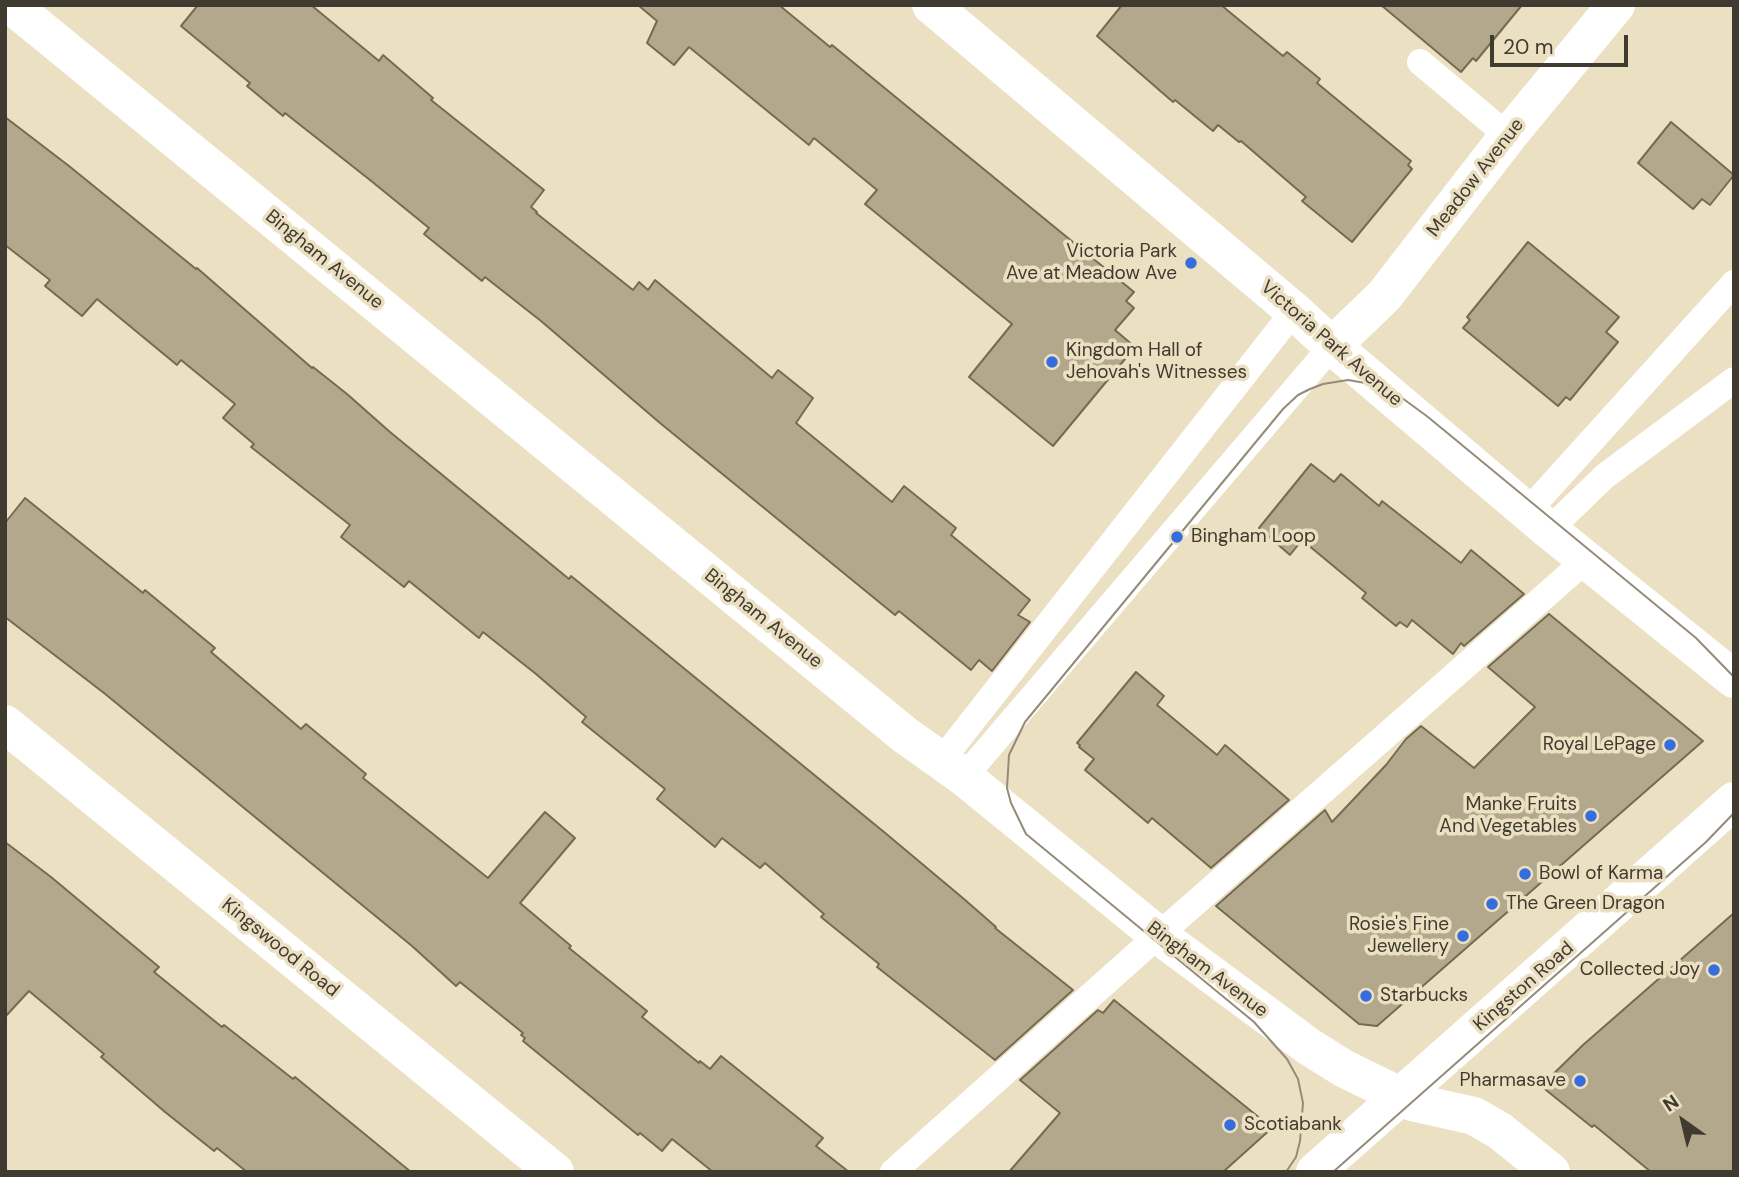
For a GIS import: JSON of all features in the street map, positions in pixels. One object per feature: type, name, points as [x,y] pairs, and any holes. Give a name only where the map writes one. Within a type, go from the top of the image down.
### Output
[{"type":"street","name":"Bingham Avenue","points":[[12,5],[884,718],[953,769],[1158,935],[1308,1046],[1343,1068],[1399,1098],[1474,1116],[1500,1131],[1551,1172]]},
{"type":"street","name":"Victoria Park Avenue","points":[[931,5],[1538,520],[1734,679]]},
{"type":"street","name":"Meadow Avenue","points":[[1332,346],[1384,296],[1508,136],[1616,5]]},
{"type":"street","name":"Kingswood Road","points":[[5,724],[555,1172]]},
{"type":"street","name":"Kingston Road","points":[[1315,1172],[1734,801]]},
{"type":"lane","points":[[1420,62],[1508,136]]},
{"type":"lane","points":[[1538,520],[1734,283]]},
{"type":"lane","points":[[953,769],[1294,311]]},
{"type":"lane","points":[[953,769],[1332,346]]},
{"type":"lane","points":[[1538,520],[1605,476],[1734,380]]},
{"type":"lane","points":[[893,1172],[1158,935],[1586,560]]},
{"type":"building","points":[[198,5],[311,5],[379,61],[383,55],[433,98],[431,100],[544,190],[531,207],[536,213],[633,290],[639,282],[648,290],[655,280],[772,378],[778,370],[813,398],[796,423],[892,502],[904,486],[956,528],[951,535],[1030,600],[1018,615],[1030,622],[992,671],[979,660],[971,670],[899,611],[895,615],[660,423],[541,321],[485,277],[482,281],[424,234],[429,228],[247,86],[250,83],[181,26]]},
{"type":"building","points":[[638,5],[779,5],[830,47],[832,45],[1134,292],[1126,301],[1134,308],[1115,330],[1135,347],[1053,446],[969,377],[1012,324],[865,204],[877,190],[814,138],[809,145],[689,47],[674,65],[647,43],[657,21]]},
{"type":"building","points":[[1122,5],[1221,5],[1283,56],[1287,52],[1320,79],[1317,83],[1411,161],[1408,165],[1412,169],[1352,242],[1302,201],[1306,197],[1241,141],[1218,125],[1213,131],[1175,100],[1173,102],[1097,36]]},
{"type":"building","points":[[1381,5],[1522,5],[1476,61],[1473,58],[1461,72]]},
{"type":"building","points":[[5,117],[197,268],[312,368],[347,394],[569,579],[571,576],[598,598],[1073,990],[995,1060],[877,967],[879,964],[821,917],[824,914],[765,863],[760,868],[722,838],[715,847],[657,799],[665,789],[582,722],[586,717],[536,674],[483,632],[479,638],[409,581],[404,587],[341,537],[350,525],[251,447],[254,444],[223,418],[235,404],[181,360],[177,365],[97,299],[82,316],[45,286],[50,280],[5,245]]},
{"type":"building","points":[[1671,122],[1734,175],[1710,205],[1702,199],[1693,209],[1638,163]]},
{"type":"building","points":[[1528,242],[1619,317],[1606,332],[1618,342],[1570,400],[1566,397],[1558,406],[1463,328],[1470,320],[1467,317]]},
{"type":"building","points":[[1311,464],[1334,482],[1341,474],[1379,506],[1382,501],[1461,563],[1471,550],[1524,594],[1464,646],[1461,643],[1453,654],[1412,620],[1407,627],[1400,622],[1396,626],[1362,598],[1366,593],[1302,540],[1290,555],[1259,528]]},
{"type":"building","points":[[25,498],[143,593],[145,590],[215,648],[211,652],[301,729],[306,724],[366,774],[363,778],[488,878],[545,812],[575,838],[520,903],[571,946],[569,948],[647,1011],[642,1017],[710,1069],[721,1056],[823,1138],[816,1146],[849,1172],[713,1172],[672,1139],[662,1151],[640,1133],[638,1135],[523,1041],[523,1033],[460,982],[456,986],[412,946],[104,693],[5,617],[5,523]]},
{"type":"building","points":[[1549,614],[1703,741],[1377,1026],[1359,1024],[1216,906],[1325,810],[1332,822],[1386,765],[1406,739],[1421,726],[1474,768],[1535,707],[1488,667]]},
{"type":"building","points":[[1136,672],[1164,696],[1157,705],[1217,755],[1225,745],[1289,800],[1211,868],[1152,818],[1148,823],[1085,770],[1094,759],[1077,743]]},
{"type":"building","points":[[5,842],[159,967],[154,972],[222,1027],[224,1025],[293,1079],[295,1077],[411,1172],[247,1172],[217,1148],[214,1151],[165,1112],[101,1057],[104,1054],[29,991],[5,1017]]},
{"type":"building","points":[[1734,913],[1734,1172],[1651,1172],[1541,1086],[1583,1045]]},
{"type":"building","points":[[1114,1000],[1272,1128],[1223,1172],[1009,1172],[1060,1113],[1020,1080],[1098,1010],[1103,1013]]},
{"type":"tram line","points":[[1286,1172],[1296,1157],[1300,1141],[1303,1103],[1298,1079],[1287,1059],[1254,1022],[1026,834],[1007,788],[1009,755],[1025,722],[1283,409],[1298,395],[1310,389],[1348,380],[1377,385],[1398,395],[1696,638],[1734,677]]},
{"type":"tram line","points":[[1333,1172],[1706,842],[1734,813]]},
{"type":"place","name":"Victoria Park Ave at Meadow Ave","points":[[1191,263]]},
{"type":"place","name":"Kingdom Hall of Jehovah's Witnesses","points":[[1052,362]]},
{"type":"place","name":"Bingham Loop","points":[[1177,537]]},
{"type":"place","name":"Royal LePage","points":[[1670,745]]},
{"type":"place","name":"Manke Fruits And Vegetables","points":[[1591,816]]},
{"type":"place","name":"Bowl of Karma","points":[[1525,874]]},
{"type":"place","name":"The Green Dragon","points":[[1492,904]]},
{"type":"place","name":"Rosie's Fine Jewellery","points":[[1463,936]]},
{"type":"place","name":"Collected Joy","points":[[1714,970]]},
{"type":"place","name":"Starbucks","points":[[1366,996]]},
{"type":"place","name":"Pharmasave","points":[[1580,1081]]},
{"type":"place","name":"Scotiabank","points":[[1230,1125]]}]
